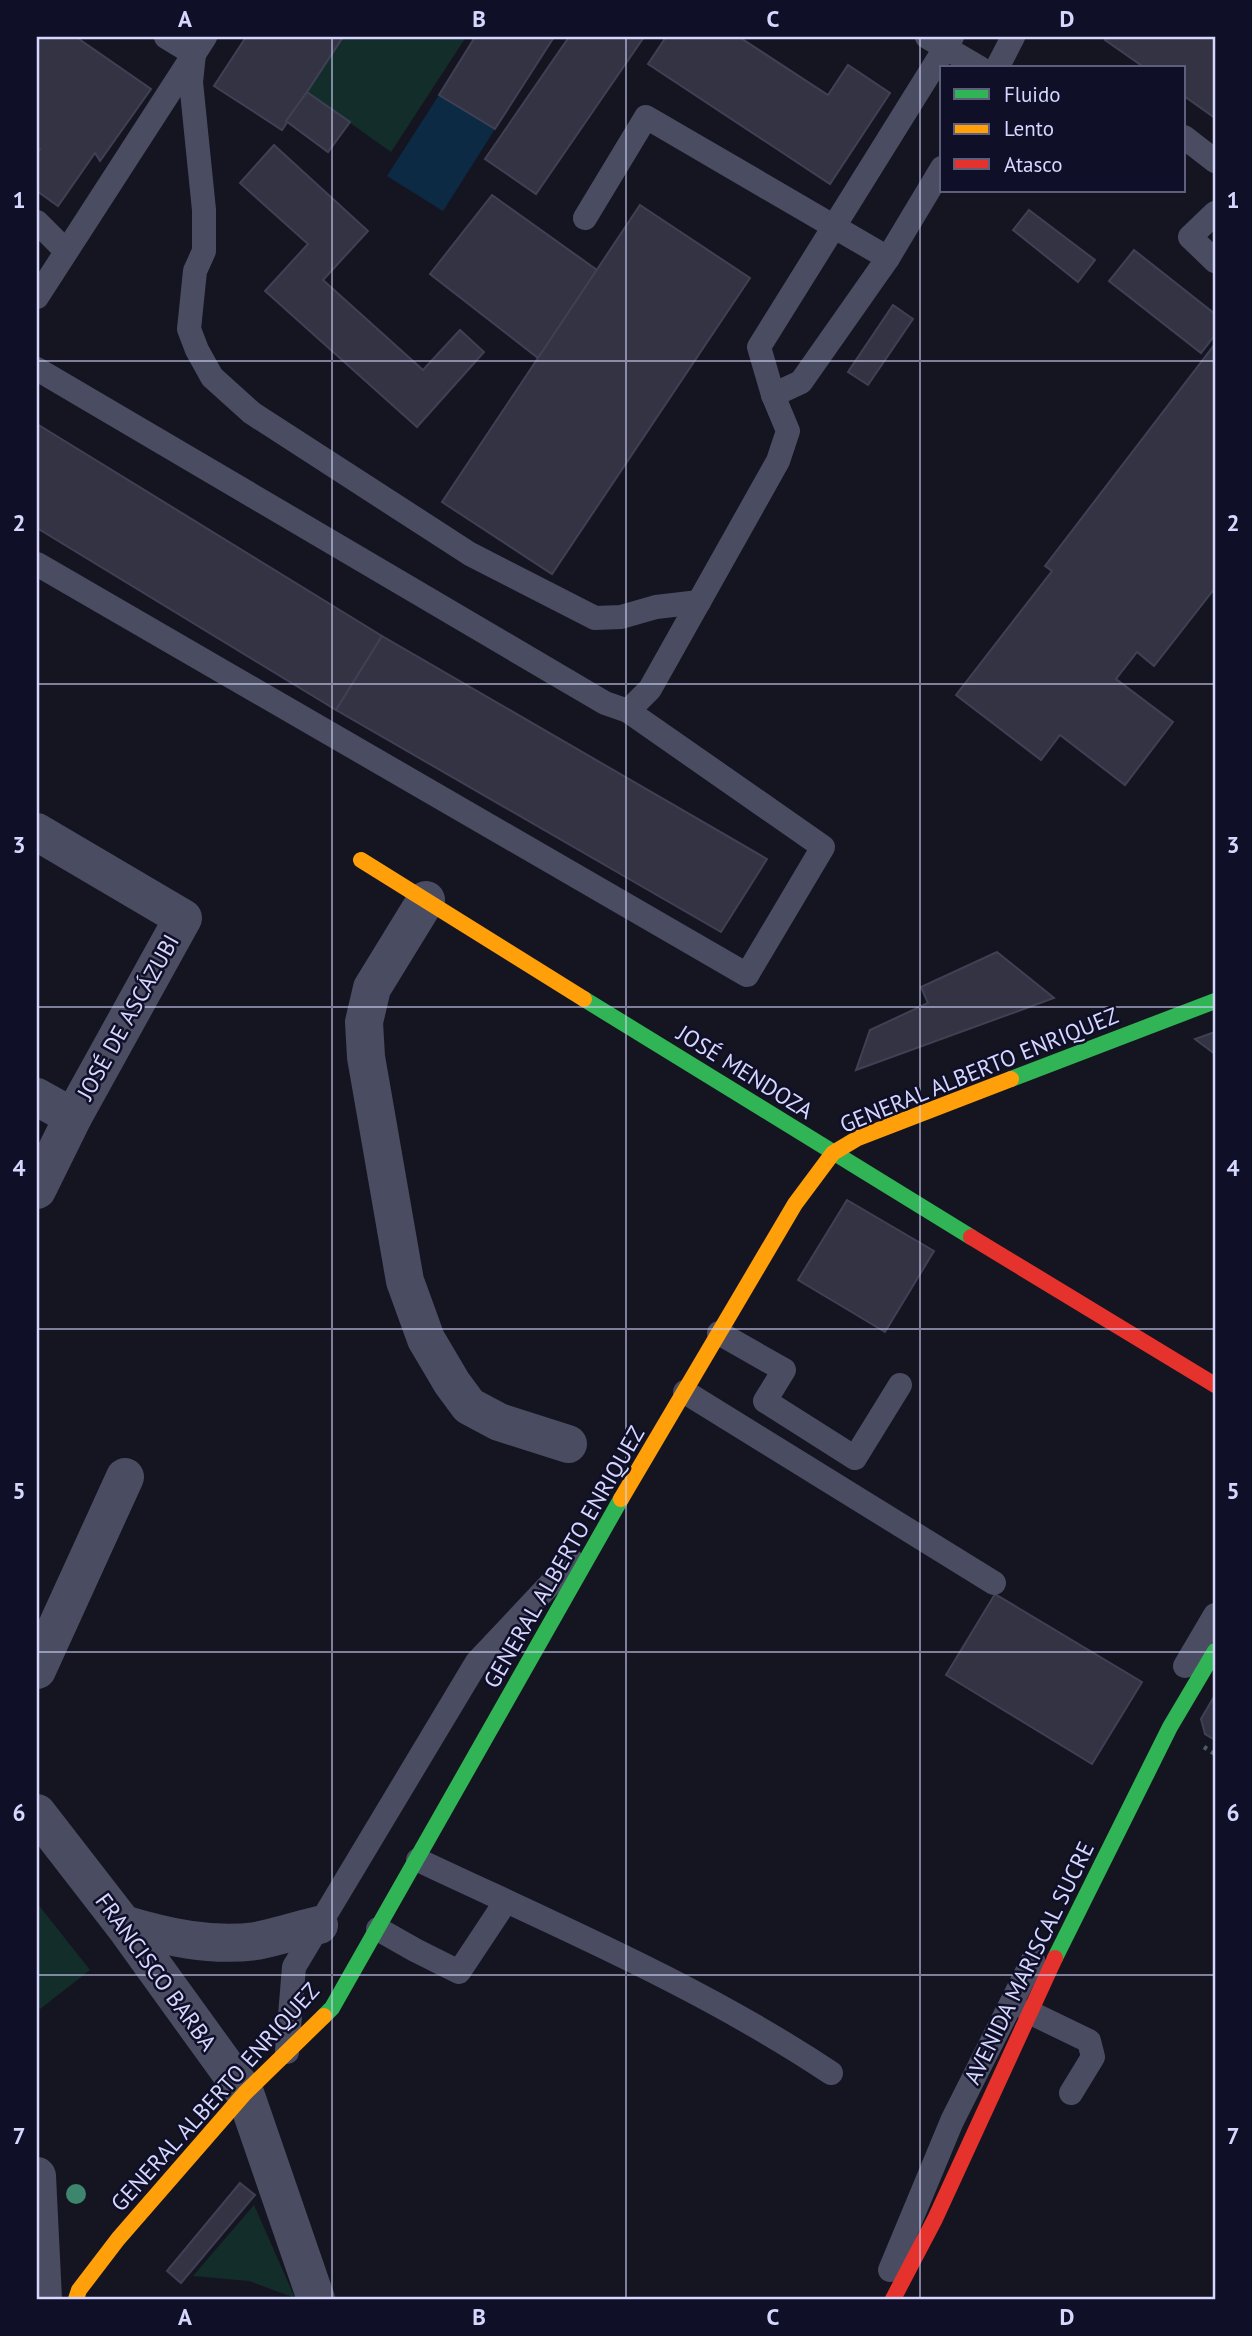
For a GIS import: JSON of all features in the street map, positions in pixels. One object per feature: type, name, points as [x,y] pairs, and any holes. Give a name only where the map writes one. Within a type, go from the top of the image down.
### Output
[{"type":"main road","name":"JOSÉ MENDOZA","points":[[361,860],[1215,1385]]},
{"type":"main road","name":"GENERAL ALBERTO ENRIQUEZ","points":[[75,2299],[118,2239],[245,2093],[332,2008],[606,1525],[795,1204],[834,1153],[858,1138],[905,1119],[1215,1001]]},
{"type":"main road","name":"AVENIDA MARISCAL SUCRE","points":[[893,2299],[935,2219],[1029,2012],[1170,1727],[1215,1651]]},
{"type":"street","name":"JOSÉ DE ASCÁZUBI","points":[[37,832],[183,918],[73,1117],[37,1190]]},
{"type":"street","points":[[426,900],[372,988],[364,1021],[366,1057],[405,1281],[426,1339],[469,1406],[499,1422],[568,1444]]},
{"type":"street","name":"JOSÉ DE ASCÁZUBI","points":[[37,1097],[73,1117]]},
{"type":"street","points":[[37,1670],[125,1477]]},
{"type":"street","name":"FRANCISCO BARBA","points":[[37,1814],[123,1924],[245,2093],[316,2299]]},
{"type":"street","points":[[123,1924],[161,1936],[209,1943],[256,1941],[319,1925]]},
{"type":"street","points":[[37,2176],[43,2299]]},
{"type":"lane","points":[[166,37],[200,46]]},
{"type":"lane","points":[[999,66],[1013,37]]},
{"type":"lane","points":[[628,711],[650,689],[778,461],[788,431],[773,395],[759,347],[835,227],[942,41],[977,66]]},
{"type":"lane","points":[[37,297],[200,46]]},
{"type":"lane","points":[[200,46],[191,82],[204,211],[204,251],[195,271],[189,330],[212,377],[252,414],[470,554],[595,618],[621,617],[656,607],[699,602]]},
{"type":"lane","points":[[584,218],[646,117],[888,258]]},
{"type":"lane","points":[[1186,139],[1215,161]]},
{"type":"lane","points":[[773,395],[802,382],[888,258],[940,171]]},
{"type":"lane","points":[[1215,213],[1190,237],[1215,261]]},
{"type":"lane","points":[[37,222],[66,251]]},
{"type":"lane","points":[[37,369],[605,704],[628,711],[823,847],[747,975],[37,564]]},
{"type":"lane","points":[[719,1334],[784,1370],[765,1401],[855,1458],[900,1385]]},
{"type":"lane","points":[[685,1392],[994,1583]]},
{"type":"lane","points":[[287,2052],[294,1967],[477,1662],[606,1525]]},
{"type":"lane","points":[[877,2299],[964,2097],[1153,1719],[1215,1615]]},
{"type":"lane","points":[[418,1860],[683,1987],[776,2037],[831,2073]]},
{"type":"lane","points":[[378,1929],[459,1972],[506,1901]]},
{"type":"lane","points":[[1029,2012],[1089,2041],[1093,2057],[1072,2093]]},
{"type":"green space","points":[[343,37],[466,37],[391,152],[307,92]]},
{"type":"green space","points":[[37,1903],[90,1970],[40,2009],[37,2006]]},
{"type":"green space","points":[[254,2205],[295,2298],[249,2281],[193,2276]]},
{"type":"water","points":[[439,95],[495,129],[443,211],[387,176]]},
{"type":"building","points":[[37,37],[76,37],[151,89],[100,161],[95,153],[58,206],[37,191],[37,154],[40,149],[37,147]]},
{"type":"building","points":[[246,37],[343,37],[282,130],[214,86]]},
{"type":"building","points":[[475,37],[554,37],[495,129],[439,95]]},
{"type":"building","points":[[569,37],[644,37],[536,194],[485,159]]},
{"type":"building","points":[[666,37],[739,37],[828,95],[848,65],[890,93],[830,184],[648,64]]},
{"type":"building","points":[[1107,37],[1215,37],[1215,118],[1186,97],[1186,66],[1142,66],[1105,40]]},
{"type":"building","points":[[307,92],[350,122],[328,152],[286,121]]},
{"type":"building","points":[[274,145],[368,231],[323,280],[423,370],[460,330],[484,352],[417,427],[265,291],[308,244],[240,183]]},
{"type":"building","points":[[492,195],[597,270],[538,358],[430,274]]},
{"type":"building","points":[[640,205],[750,278],[552,574],[442,502]]},
{"type":"building","points":[[1029,210],[1095,260],[1078,282],[1013,230]]},
{"type":"building","points":[[1134,250],[1215,314],[1215,335],[1201,353],[1109,281]]},
{"type":"building","points":[[893,305],[913,319],[868,385],[848,372]]},
{"type":"building","points":[[1215,344],[1215,588],[1154,666],[1137,652],[1116,679],[1173,722],[1125,785],[1060,735],[1041,760],[956,695],[1052,571],[1045,566]]},
{"type":"building","points":[[37,424],[382,636],[336,710],[37,528]]},
{"type":"building","points":[[382,636],[767,859],[721,932],[336,710]]},
{"type":"building","points":[[997,952],[1054,998],[856,1070],[870,1030],[928,1003],[921,987]]},
{"type":"building","points":[[1215,1032],[1215,1054],[1195,1039]]},
{"type":"building","points":[[847,1200],[934,1251],[885,1332],[798,1280]]},
{"type":"building","points":[[995,1594],[1142,1682],[1092,1764],[946,1675]]},
{"type":"building","points":[[1215,1695],[1215,1740],[1205,1734],[1201,1719]]},
{"type":"building","points":[[240,2183],[255,2195],[181,2283],[167,2271]]},
{"type":"traffic: fast","points":[[584,999],[971,1237]]},
{"type":"traffic: fast","points":[[1011,1079],[1215,1001]]},
{"type":"traffic: fast","points":[[324,2016],[332,2008],[621,1499]]},
{"type":"traffic: fast","points":[[1055,1958],[1170,1727],[1215,1651]]},
{"type":"traffic: slow","points":[[361,860],[584,999]]},
{"type":"traffic: slow","points":[[621,1499],[795,1204],[833,1153],[858,1138],[1011,1079]]},
{"type":"traffic: slow","points":[[76,2299],[79,2290],[118,2239],[245,2093],[324,2016]]},
{"type":"traffic: jam","points":[[971,1237],[1215,1385]]},
{"type":"traffic: jam","points":[[893,2299],[935,2219],[1055,1958]]}]
